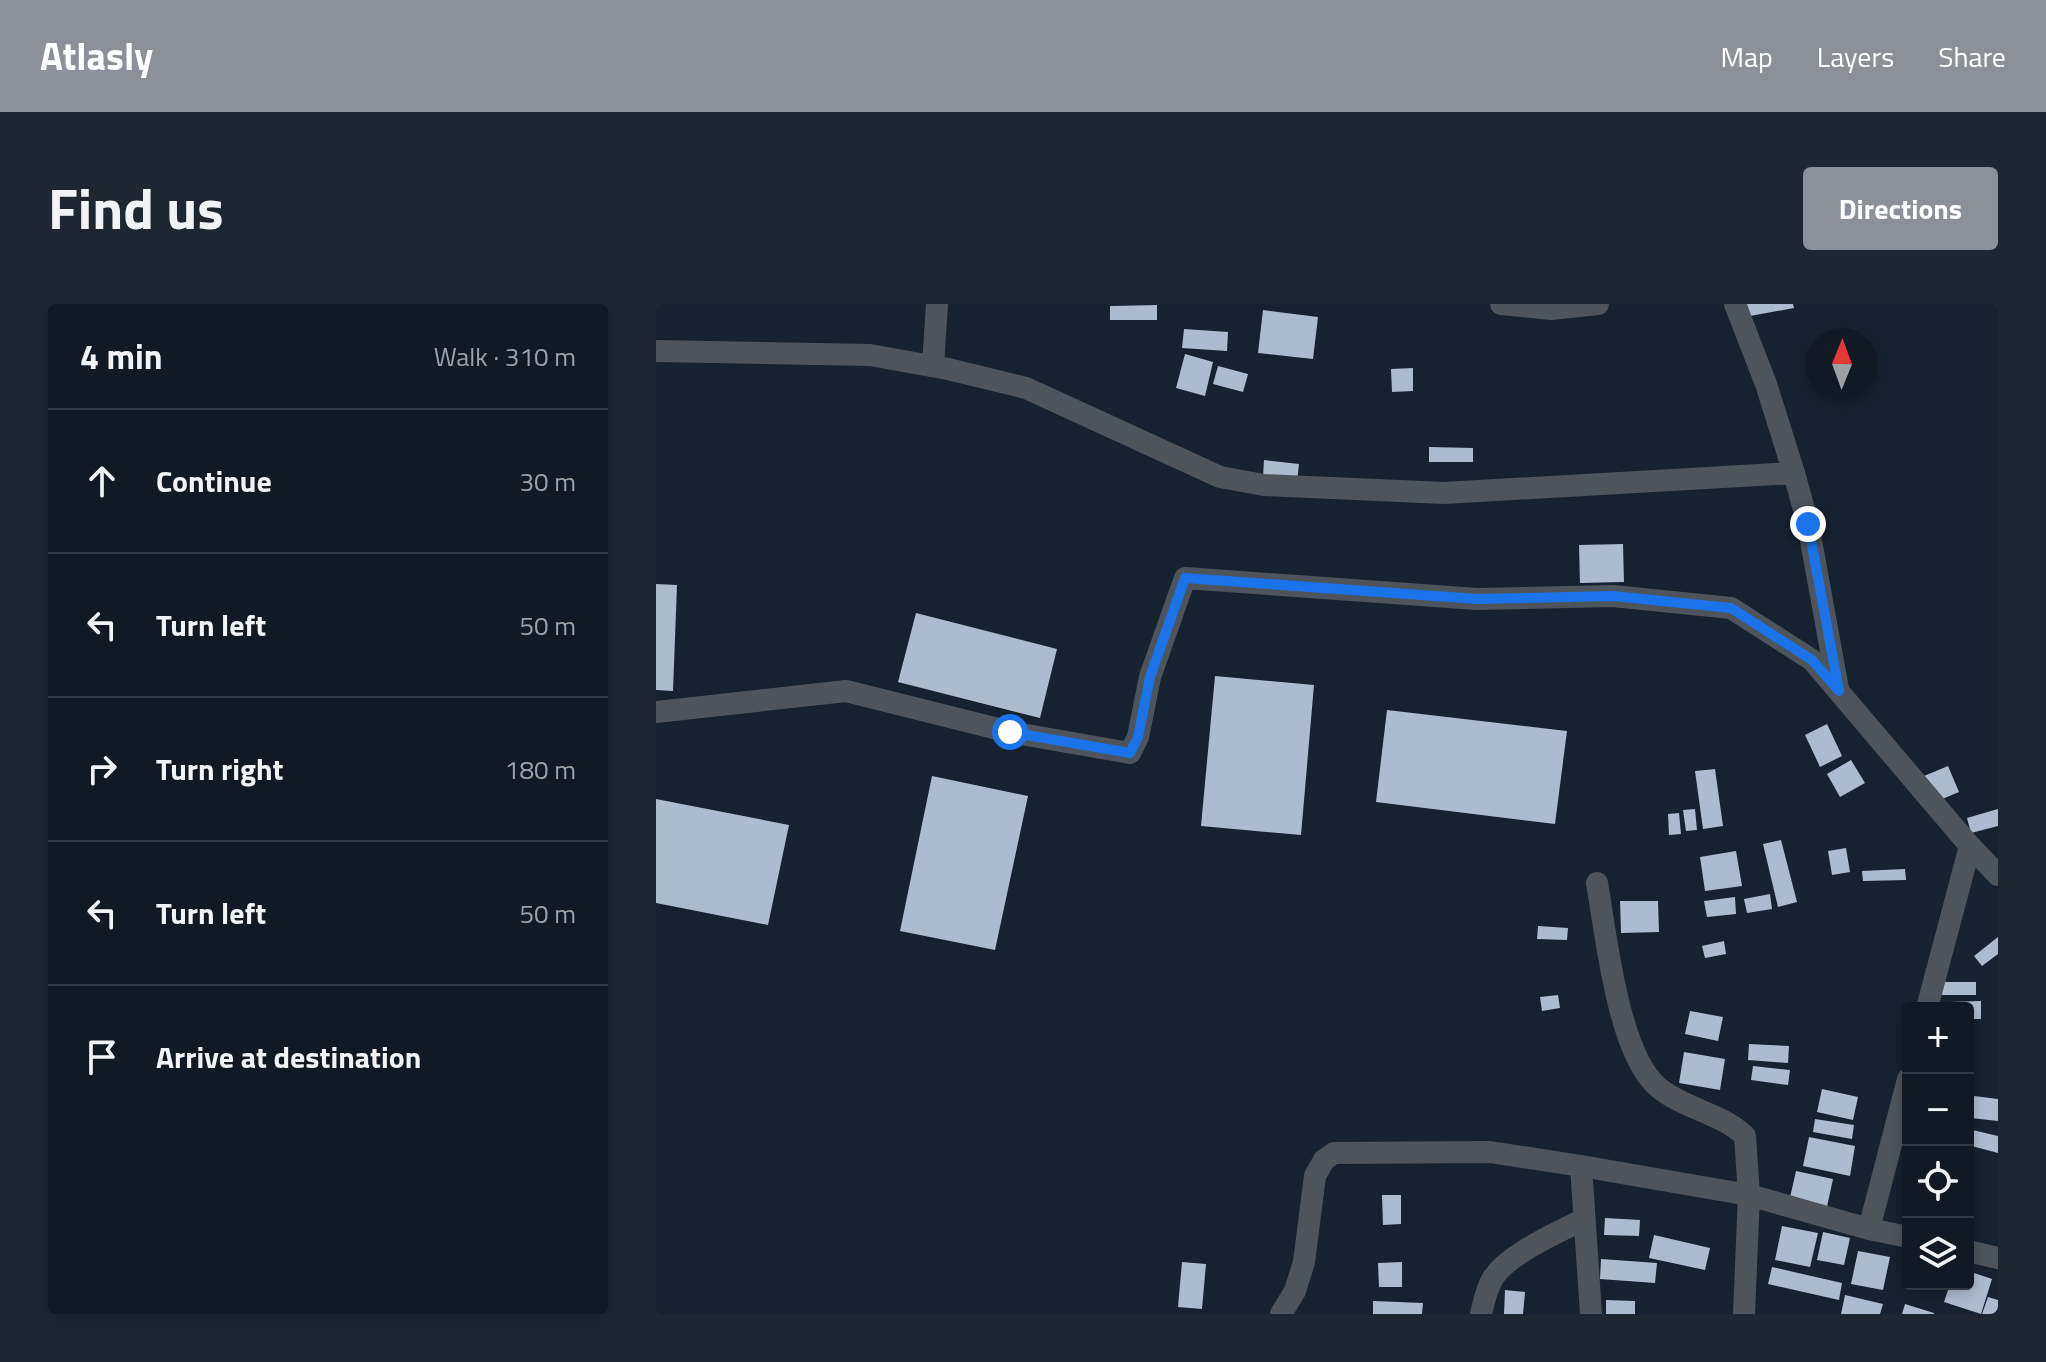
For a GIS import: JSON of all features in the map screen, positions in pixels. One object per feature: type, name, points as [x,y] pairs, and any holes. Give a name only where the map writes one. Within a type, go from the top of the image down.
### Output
[{"type":"street","points":[[933,366],[937,304]]},
{"type":"street","points":[[1501,304],[1551,309],[1598,304]]},
{"type":"street","points":[[1735,304],[1766,384],[1808,524],[1839,691]]},
{"type":"street","points":[[656,351],[870,355],[933,366],[1026,388],[1220,477],[1264,485],[1444,493],[1794,473]]},
{"type":"street","points":[[656,712],[846,691],[1010,732],[1130,753],[1138,737],[1150,677],[1185,578],[1477,599],[1613,596],[1731,608],[1812,660],[1998,875]]},
{"type":"street","points":[[1929,1002],[1970,846]]},
{"type":"street","points":[[1597,883],[1612,973],[1640,1064],[1657,1086],[1681,1102],[1734,1126],[1745,1136],[1749,1195],[1744,1314]]},
{"type":"street","points":[[1869,1229],[1902,1102]]},
{"type":"street","points":[[1281,1314],[1295,1291],[1304,1262],[1315,1176],[1324,1160],[1334,1153],[1490,1152],[1749,1195],[1902,1236]]},
{"type":"street","points":[[1581,1166],[1591,1314]]},
{"type":"street","points":[[1481,1314],[1494,1276],[1510,1261],[1584,1219]]},
{"type":"street","points":[[1974,1252],[1998,1258]]},
{"type":"building","points":[[1747,304],[1793,304],[1794,308],[1750,316]]},
{"type":"building","points":[[1157,305],[1157,320],[1110,320],[1110,306]]},
{"type":"building","points":[[1263,310],[1318,317],[1313,359],[1258,353]]},
{"type":"building","points":[[1184,329],[1228,332],[1227,351],[1182,348]]},
{"type":"building","points":[[1185,354],[1213,362],[1205,396],[1176,388]]},
{"type":"building","points":[[1218,366],[1248,374],[1243,392],[1213,384]]},
{"type":"building","points":[[1413,368],[1413,391],[1392,392],[1391,369]]},
{"type":"building","points":[[1429,447],[1473,448],[1473,462],[1429,462]]},
{"type":"building","points":[[1264,460],[1299,464],[1297,482],[1263,478]]},
{"type":"building","points":[[1623,544],[1624,582],[1580,583],[1579,545]]},
{"type":"building","points":[[656,584],[677,585],[673,691],[656,690]]},
{"type":"building","points":[[916,613],[1057,649],[1040,718],[898,682]]},
{"type":"building","points":[[1215,676],[1314,685],[1301,835],[1201,826]]},
{"type":"building","points":[[1387,710],[1567,731],[1555,824],[1376,802]]},
{"type":"building","points":[[1827,724],[1842,756],[1820,767],[1805,735]]},
{"type":"building","points":[[1851,760],[1865,783],[1840,797],[1827,774]]},
{"type":"building","points":[[1948,766],[1959,792],[1935,802],[1924,776]]},
{"type":"building","points":[[1715,769],[1723,826],[1703,829],[1695,771]]},
{"type":"building","points":[[932,776],[1028,796],[995,950],[900,931]]},
{"type":"building","points":[[656,799],[789,825],[768,925],[656,903]]},
{"type":"building","points":[[1695,809],[1697,830],[1686,831],[1683,810]]},
{"type":"building","points":[[1998,809],[1998,826],[1971,833],[1967,818]]},
{"type":"building","points":[[1679,813],[1681,834],[1669,835],[1668,814]]},
{"type":"building","points":[[1781,840],[1797,902],[1778,907],[1763,844]]},
{"type":"building","points":[[1846,848],[1850,872],[1832,875],[1828,851]]},
{"type":"building","points":[[1736,851],[1742,886],[1705,891],[1700,857]]},
{"type":"building","points":[[1905,869],[1906,880],[1863,881],[1862,871]]},
{"type":"building","points":[[1770,894],[1772,909],[1747,913],[1744,899]]},
{"type":"building","points":[[1735,897],[1736,914],[1707,917],[1704,901]]},
{"type":"building","points":[[1620,901],[1658,901],[1659,932],[1621,933]]},
{"type":"building","points":[[1538,926],[1568,928],[1567,940],[1537,939]]},
{"type":"building","points":[[1998,937],[1998,954],[1982,966],[1974,956]]},
{"type":"building","points":[[1724,941],[1726,954],[1705,958],[1702,946]]},
{"type":"building","points":[[1942,982],[1976,982],[1976,995],[1942,995]]},
{"type":"building","points":[[1558,995],[1560,1008],[1542,1011],[1540,997]]},
{"type":"building","points":[[1981,1001],[1981,1019],[1974,1019],[1974,1002],[1949,1002]]},
{"type":"building","points":[[1690,1011],[1723,1017],[1718,1041],[1685,1034]]},
{"type":"building","points":[[1749,1044],[1789,1046],[1788,1063],[1748,1060]]},
{"type":"building","points":[[1684,1052],[1725,1059],[1720,1090],[1679,1083]]},
{"type":"building","points":[[1753,1066],[1790,1070],[1788,1085],[1751,1080]]},
{"type":"building","points":[[1822,1089],[1858,1097],[1853,1120],[1817,1112]]},
{"type":"building","points":[[1974,1096],[1998,1099],[1998,1121],[1974,1118]]},
{"type":"building","points":[[1815,1119],[1854,1125],[1852,1139],[1813,1132]]},
{"type":"building","points":[[1974,1130],[1998,1136],[1998,1153],[1974,1147]]},
{"type":"building","points":[[1809,1137],[1855,1146],[1850,1176],[1803,1166]]},
{"type":"building","points":[[1796,1171],[1833,1179],[1826,1211],[1789,1202]]},
{"type":"building","points":[[1382,1195],[1401,1195],[1401,1224],[1383,1225]]},
{"type":"building","points":[[1605,1218],[1640,1220],[1639,1236],[1604,1235]]},
{"type":"building","points":[[1782,1226],[1818,1233],[1810,1267],[1775,1260]]},
{"type":"building","points":[[1823,1232],[1850,1238],[1844,1265],[1817,1260]]},
{"type":"building","points":[[1654,1235],[1710,1248],[1705,1270],[1649,1258]]},
{"type":"building","points":[[1858,1251],[1890,1257],[1883,1290],[1851,1284]]},
{"type":"building","points":[[1601,1259],[1657,1263],[1655,1283],[1600,1279]]},
{"type":"building","points":[[1182,1262],[1206,1264],[1202,1309],[1178,1307]]},
{"type":"building","points":[[1402,1262],[1402,1287],[1379,1287],[1378,1263]]},
{"type":"building","points":[[1772,1267],[1842,1283],[1839,1300],[1768,1284]]},
{"type":"building","points":[[1974,1273],[1992,1279],[1981,1314],[1944,1302],[1948,1290],[1974,1290]]},
{"type":"building","points":[[1505,1290],[1525,1292],[1523,1314],[1504,1314]]},
{"type":"building","points":[[1845,1295],[1883,1304],[1880,1314],[1841,1314]]},
{"type":"building","points":[[1988,1297],[1998,1300],[1998,1314],[1982,1314]]},
{"type":"building","points":[[1606,1300],[1635,1301],[1635,1314],[1606,1314]]},
{"type":"building","points":[[1373,1301],[1423,1303],[1422,1314],[1373,1314]]},
{"type":"building","points":[[1905,1304],[1934,1313],[1934,1314],[1902,1314]]},
{"type":"route","points":[[1010,732],[1130,753],[1138,737],[1150,677],[1185,578],[1477,599],[1613,596],[1731,608],[1812,660],[1839,691],[1808,524]]}]
